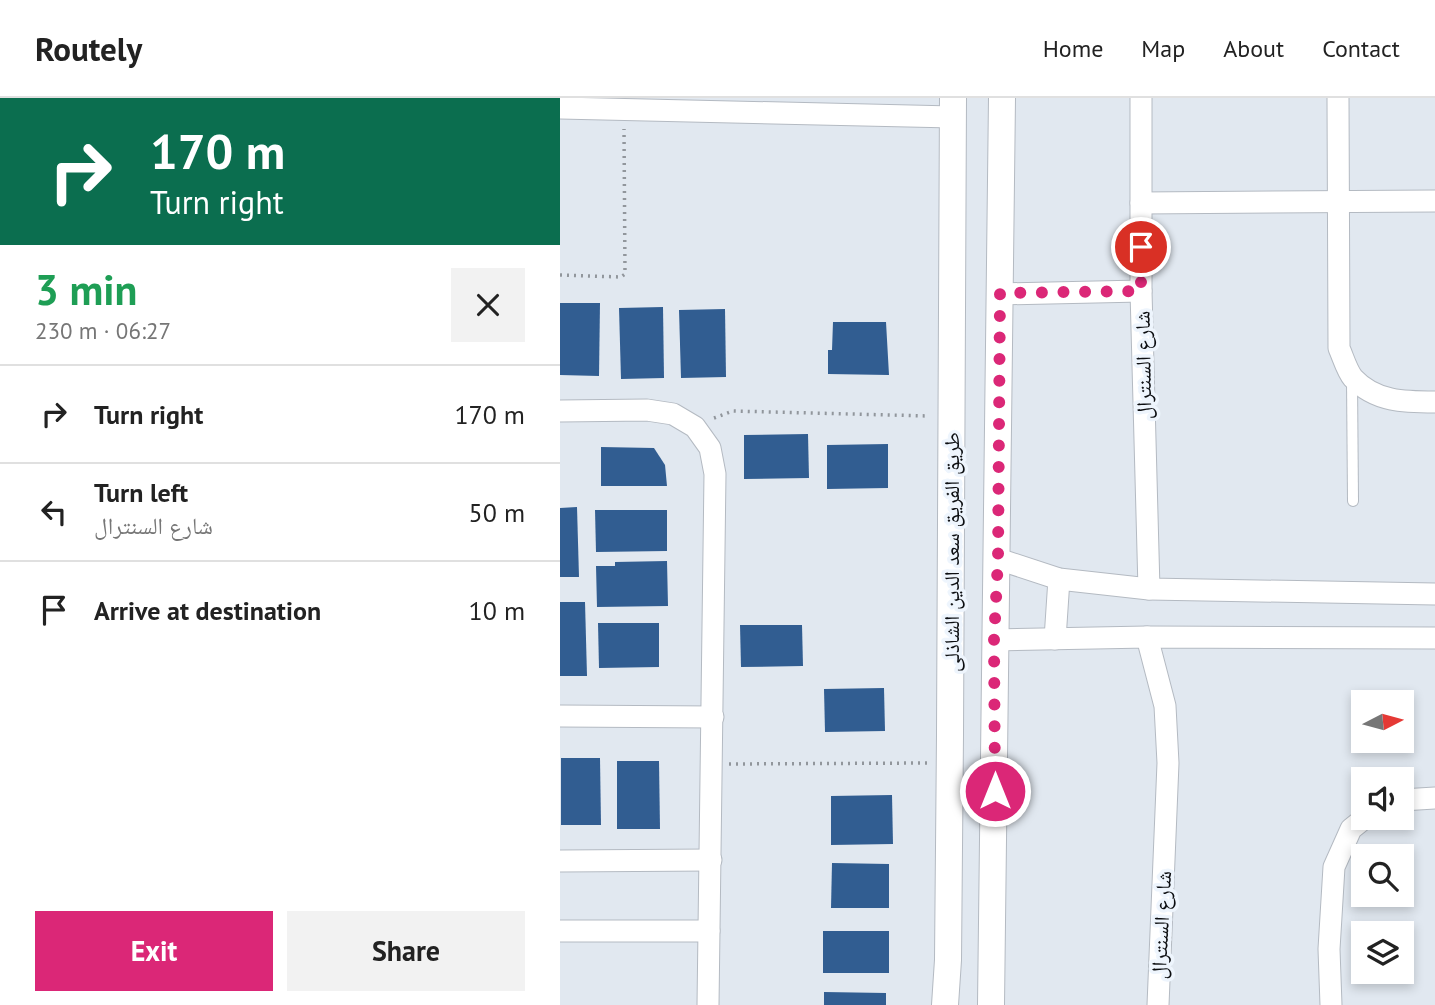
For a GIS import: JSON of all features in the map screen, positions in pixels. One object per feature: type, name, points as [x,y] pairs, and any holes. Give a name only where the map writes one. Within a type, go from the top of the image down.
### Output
[{"type":"street","name":"طريق الفريق سعد الدين الشاذلى","points":[[991,1005],[1002,98]]},
{"type":"street","name":"شارع السنترال","points":[[1141,98],[1141,291],[1149,589]]},
{"type":"street","points":[[1338,98],[1339,348],[1352,377],[1377,396],[1407,402],[1435,402]]},
{"type":"street","points":[[560,108],[953,108]]},
{"type":"street","name":"طريق الفريق سعد الدين الشاذلى","points":[[946,1005],[950,763],[953,108]]},
{"type":"street","points":[[1141,203],[1435,201]]},
{"type":"street","points":[[1000,293],[1141,291]]},
{"type":"street","points":[[560,411],[647,411],[673,414],[695,427],[710,448],[715,474],[708,1005]]},
{"type":"street","points":[[998,559],[1059,579],[1149,589],[1435,594]]},
{"type":"street","points":[[1055,639],[1059,579]]},
{"type":"street","points":[[994,640],[1147,637],[1435,638]]},
{"type":"street","name":"شارع السنترال","points":[[1147,637],[1165,706],[1168,763],[1158,1005]]},
{"type":"street","points":[[560,716],[713,717]]},
{"type":"street","points":[[950,734],[953,747],[962,757],[970,760],[979,758],[995,743]]},
{"type":"street","points":[[1414,799],[1435,798]]},
{"type":"street","points":[[949,830],[962,812],[977,811],[987,818],[994,838]]},
{"type":"street","points":[[1331,1005],[1329,949],[1334,867],[1351,829]]},
{"type":"street","points":[[560,860],[712,860]]},
{"type":"street","points":[[560,931],[709,931]]},
{"type":"lane","points":[[1352,377],[1353,501]]},
{"type":"path","points":[[560,275],[625,274],[624,109]]},
{"type":"path","points":[[695,427],[733,411],[952,417]]},
{"type":"path","points":[[713,764],[950,763]]},
{"type":"building","points":[[560,303],[600,303],[599,376],[560,375]]},
{"type":"building","points":[[663,307],[664,378],[621,379],[619,308]]},
{"type":"building","points":[[725,309],[726,377],[681,378],[679,310]]},
{"type":"building","points":[[833,322],[886,322],[889,375],[828,374],[828,350],[832,350]]},
{"type":"building","points":[[808,434],[809,478],[744,479],[744,435]]},
{"type":"building","points":[[888,444],[888,488],[827,489],[827,445]]},
{"type":"building","points":[[601,447],[654,448],[665,465],[667,486],[601,486]]},
{"type":"building","points":[[577,507],[579,577],[560,577],[560,508]]},
{"type":"building","points":[[595,510],[667,510],[667,551],[596,552]]},
{"type":"building","points":[[667,561],[668,606],[597,607],[596,566],[615,566],[615,562]]},
{"type":"building","points":[[560,602],[585,602],[587,676],[560,676]]},
{"type":"building","points":[[598,623],[659,623],[659,667],[599,668]]},
{"type":"building","points":[[740,625],[802,625],[803,666],[741,667]]},
{"type":"building","points":[[884,688],[885,731],[825,732],[824,689]]},
{"type":"building","points":[[561,758],[600,758],[601,825],[561,825]]},
{"type":"building","points":[[617,761],[659,761],[660,829],[617,829]]},
{"type":"building","points":[[892,795],[893,844],[831,845],[831,796]]},
{"type":"building","points":[[832,863],[889,864],[889,908],[831,908]]},
{"type":"building","points":[[823,931],[889,931],[889,973],[823,973]]},
{"type":"building","points":[[824,992],[886,993],[886,1005],[824,1005]]},
{"type":"route","points":[[995,791],[994,640],[998,559],[1000,293],[1141,291],[1141,247]]}]
